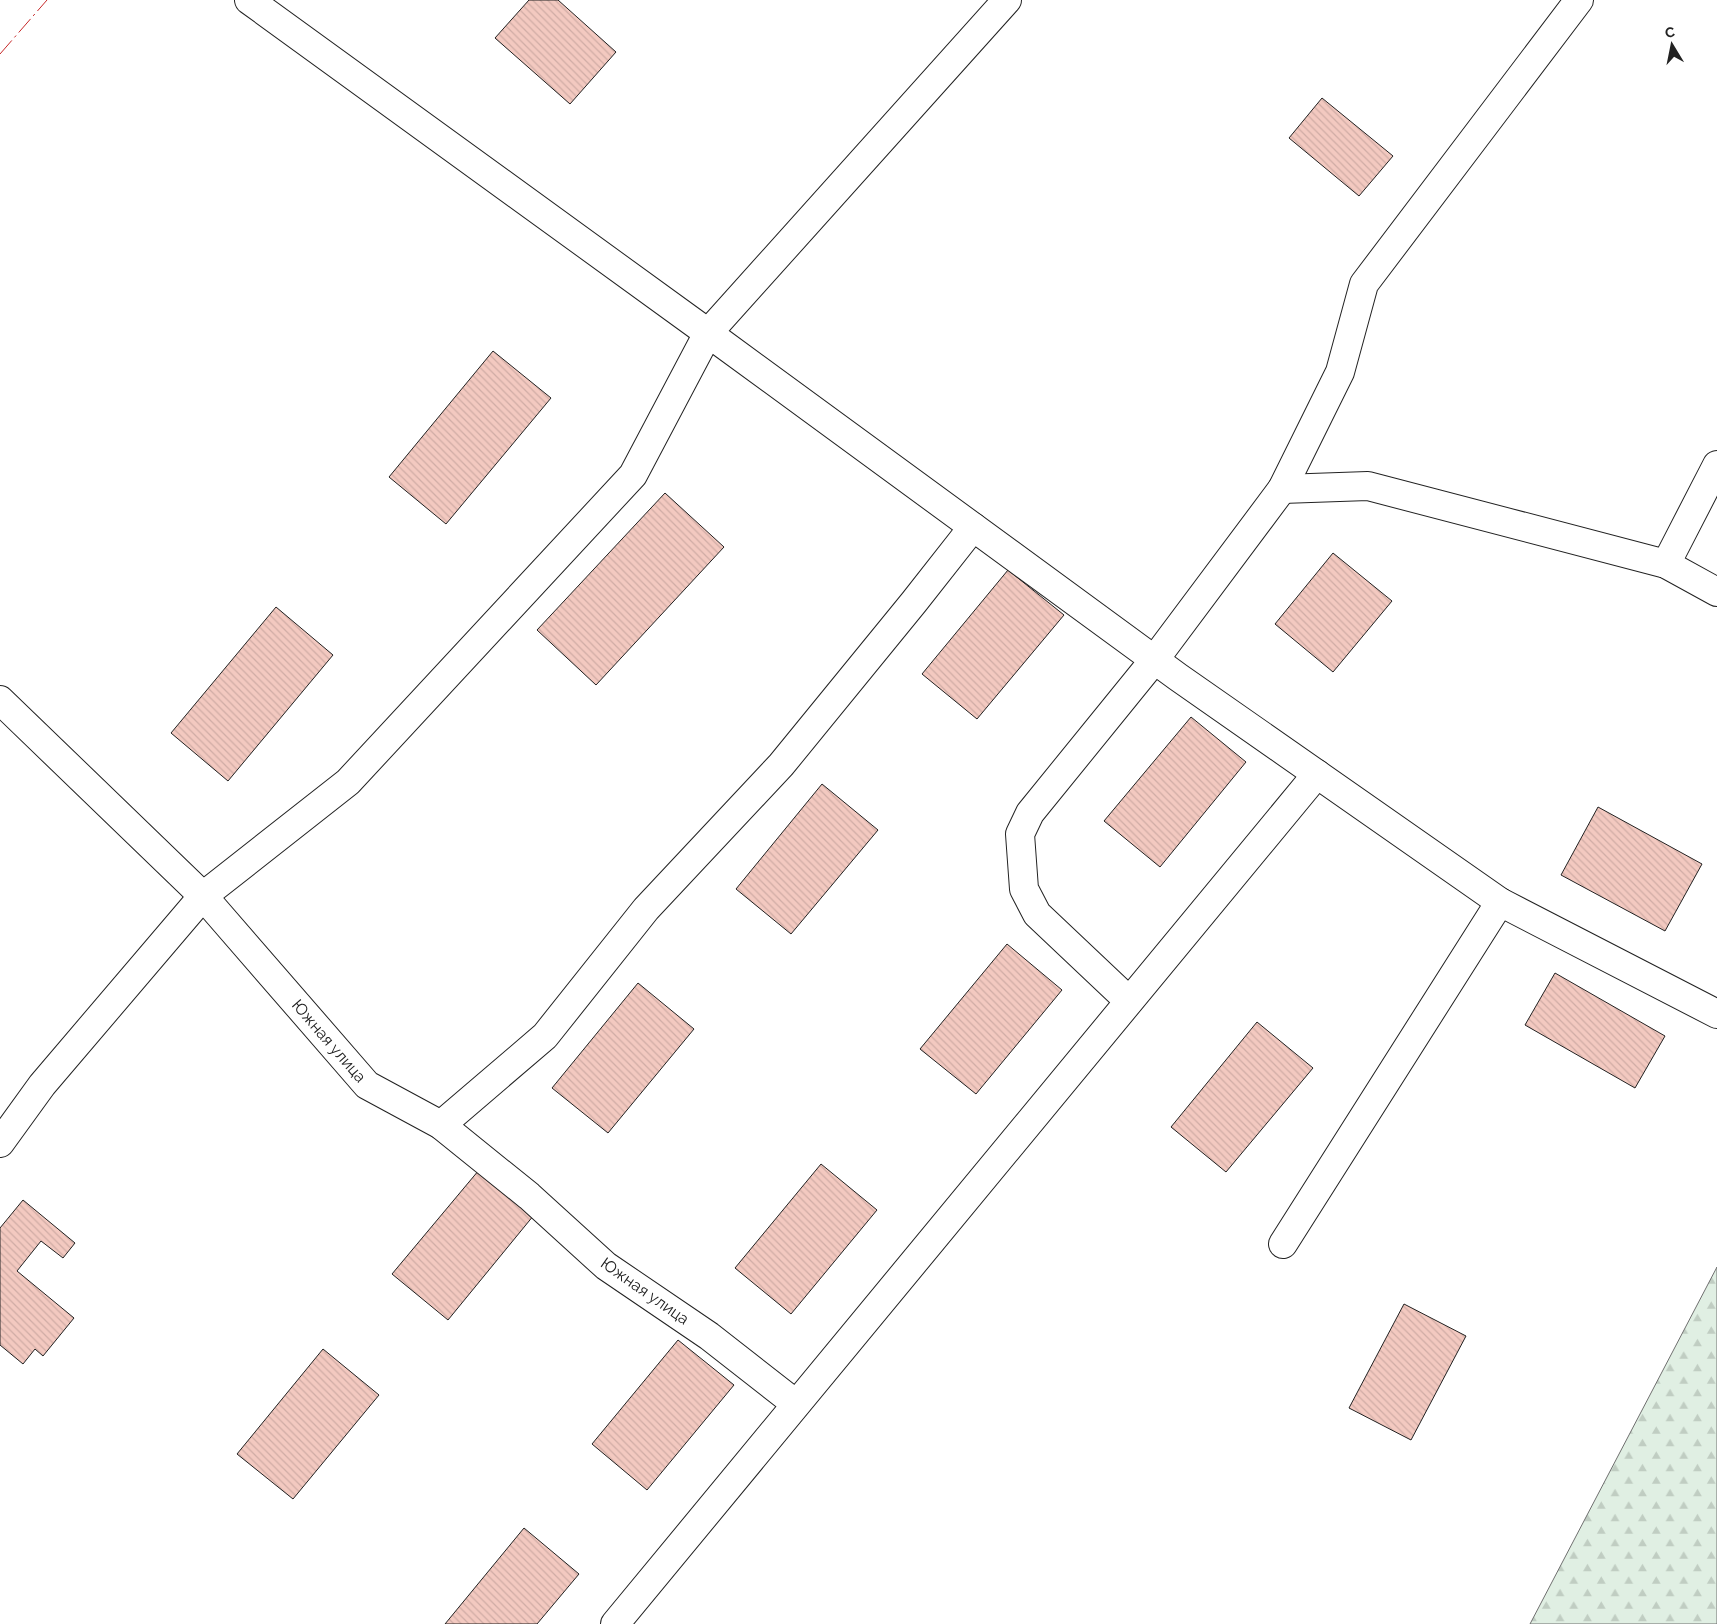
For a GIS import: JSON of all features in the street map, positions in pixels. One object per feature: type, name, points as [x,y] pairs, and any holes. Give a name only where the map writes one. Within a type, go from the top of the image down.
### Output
[{"type":"street","points":[[249,0],[1155,659],[1500,902],[1717,1014]]},
{"type":"street","points":[[0,1143],[42,1084],[203,896],[348,782],[633,474],[708,333],[1008,0]]},
{"type":"street","points":[[1129,1001],[1036,914],[1024,889],[1020,834],[1030,813],[1155,659],[1282,489],[1340,372],[1364,284],[1579,0]]},
{"type":"street","points":[[1666,564],[1717,466]]},
{"type":"street","points":[[1282,489],[1368,486],[1666,564],[1717,592]]},
{"type":"street","points":[[441,1125],[545,1036],[646,910],[781,765],[908,610],[973,527]]},
{"type":"street","name":"Южная улица","points":[[0,700],[203,896],[367,1085],[441,1125],[529,1196],[606,1266],[709,1336],[796,1404]]},
{"type":"street","points":[[615,1624],[1317,774]]},
{"type":"street","points":[[1283,1244],[1500,902]]},
{"type":"green space","points":[[1717,1267],[1717,1624],[1530,1624]]},
{"type":"building","points":[[529,0],[558,0],[616,52],[570,104],[495,38]]},
{"type":"building","points":[[1322,98],[1393,156],[1359,196],[1289,138]]},
{"type":"building","points":[[493,351],[551,398],[446,524],[389,477]]},
{"type":"building","points":[[665,493],[724,547],[596,685],[537,630]]},
{"type":"building","points":[[1333,553],[1392,601],[1333,672],[1275,624]]},
{"type":"building","points":[[1008,570],[1064,615],[977,719],[922,674]]},
{"type":"building","points":[[276,607],[333,655],[228,781],[171,733]]},
{"type":"building","points":[[1191,717],[1246,762],[1160,867],[1104,821]]},
{"type":"building","points":[[822,784],[878,830],[791,934],[736,889]]},
{"type":"building","points":[[1598,807],[1702,864],[1665,931],[1561,875]]},
{"type":"building","points":[[1007,944],[1062,990],[976,1094],[920,1049]]},
{"type":"building","points":[[1555,973],[1665,1036],[1635,1088],[1525,1025]]},
{"type":"building","points":[[638,983],[694,1029],[608,1133],[552,1088]]},
{"type":"building","points":[[1257,1022],[1313,1068],[1226,1172],[1171,1127]]},
{"type":"building","points":[[821,1164],[877,1210],[791,1314],[735,1268]]},
{"type":"building","points":[[479,1170],[534,1215],[448,1320],[392,1274]]},
{"type":"building","points":[[23,1200],[75,1243],[63,1258],[41,1241],[17,1271],[74,1318],[43,1356],[35,1349],[23,1364],[0,1345],[0,1228]]},
{"type":"building","points":[[1404,1304],[1466,1336],[1411,1440],[1349,1408]]},
{"type":"building","points":[[678,1340],[734,1385],[647,1490],[592,1444]]},
{"type":"building","points":[[323,1349],[379,1395],[293,1499],[237,1454]]},
{"type":"building","points":[[524,1528],[579,1574],[537,1624],[445,1624]]},
{"type":"power","points":[[0,54],[47,0]]}]
